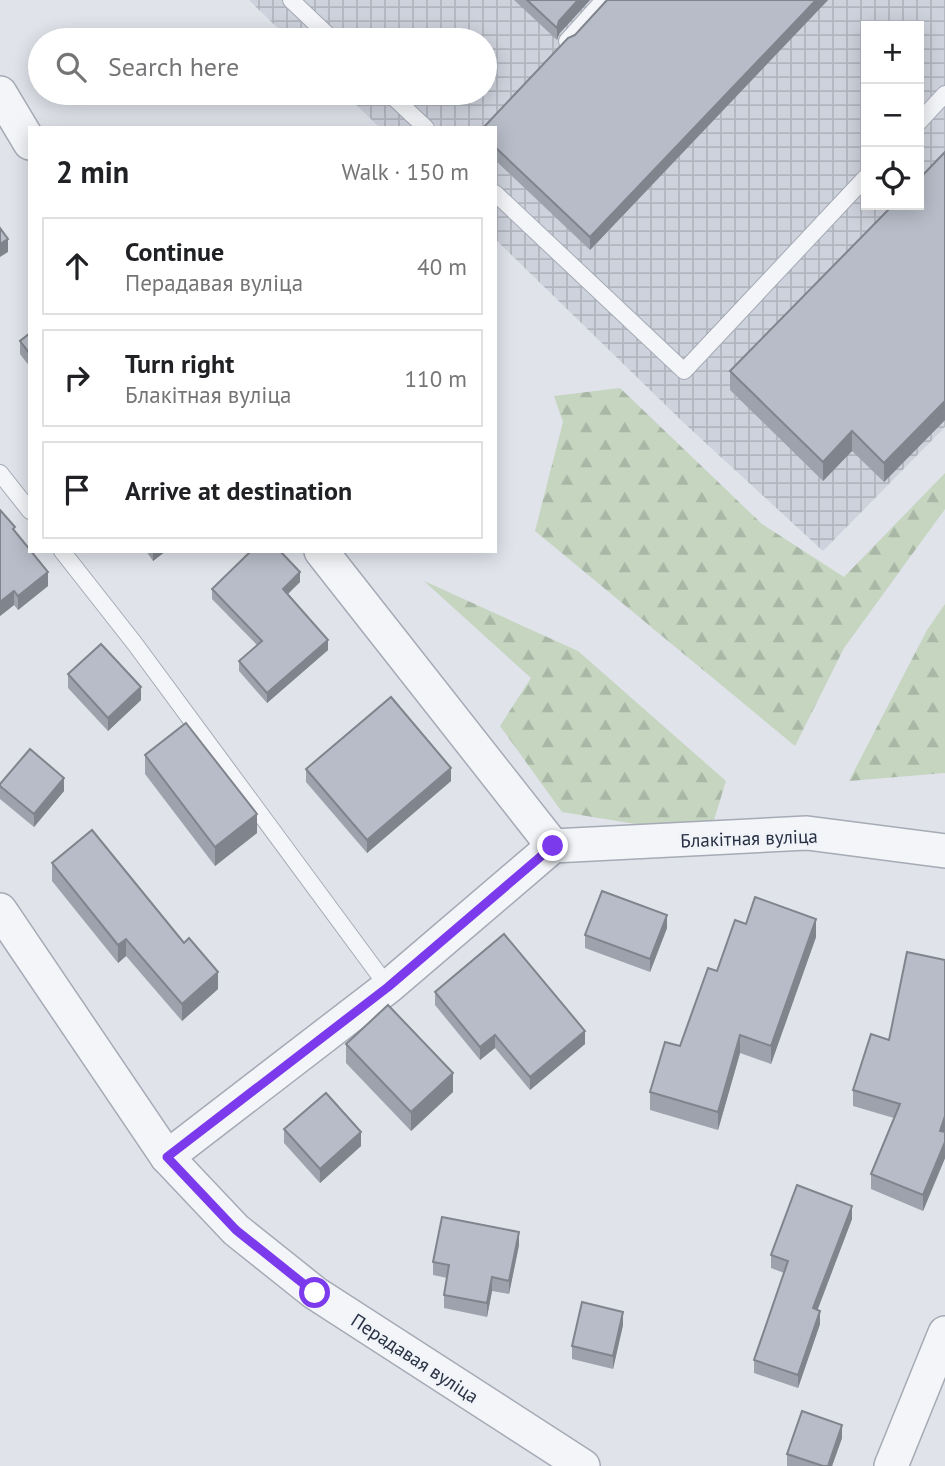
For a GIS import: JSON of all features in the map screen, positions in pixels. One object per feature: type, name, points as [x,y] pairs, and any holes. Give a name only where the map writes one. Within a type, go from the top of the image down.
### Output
[{"type":"street","points":[[0,93],[28,140]]},
{"type":"street","points":[[167,1157],[388,987],[553,846],[323,553]]},
{"type":"street","name":"Блакітная вуліца","points":[[553,846],[807,833],[945,851]]},
{"type":"street","name":"Перадавая вуліца","points":[[0,910],[167,1157],[236,1230],[315,1293],[583,1466]]},
{"type":"street","points":[[891,1466],[945,1333]]},
{"type":"lane","points":[[291,0],[321,28]]},
{"type":"lane","points":[[567,41],[604,0]]},
{"type":"lane","points":[[924,117],[945,94]]},
{"type":"lane","points":[[402,105],[424,126]]},
{"type":"lane","points":[[497,195],[684,371],[861,182]]},
{"type":"lane","points":[[0,473],[28,508]]},
{"type":"lane","points":[[64,553],[135,644],[388,987]]},
{"type":"shaded area","points":[[249,0],[945,0],[945,427],[823,551],[684,423],[497,241],[497,126],[378,126],[356,105],[497,105],[497,28],[278,28]]},
{"type":"green space","points":[[620,388],[762,524],[844,577],[945,473],[945,509],[844,648],[795,746],[535,531],[563,422],[554,396]]},
{"type":"green space","points":[[424,581],[578,651],[726,781],[709,836],[562,812],[500,726],[531,678]]},
{"type":"green space","points":[[945,604],[945,773],[849,781],[927,630]]},
{"type":"building","points":[[527,0],[578,0],[559,21],[557,28]]},
{"type":"building","points":[[607,0],[816,0],[590,237],[497,149],[497,126],[485,126],[568,38],[575,35]]},
{"type":"building","points":[[945,152],[945,401],[884,463],[852,431],[823,462],[730,371],[888,210],[924,210],[924,174]]},
{"type":"building","points":[[0,228],[8,239],[0,244]]},
{"type":"building","points":[[28,335],[28,351],[20,341]]},
{"type":"building","points":[[0,510],[15,527],[13,529],[28,547],[28,553],[33,553],[48,572],[18,596],[14,591],[0,602]]},
{"type":"building","points":[[249,553],[282,553],[300,572],[283,589],[328,640],[267,693],[239,661],[262,641],[212,589]]},
{"type":"building","points":[[101,644],[141,687],[108,718],[68,674]]},
{"type":"building","points":[[391,697],[451,768],[367,840],[306,769]]},
{"type":"building","points":[[186,723],[257,814],[215,847],[145,755]]},
{"type":"building","points":[[30,749],[64,778],[34,814],[0,786]]},
{"type":"building","points":[[92,830],[184,943],[189,938],[218,972],[182,1004],[126,939],[118,945],[52,863]]},
{"type":"building","points":[[602,891],[667,915],[650,959],[585,935]]},
{"type":"building","points":[[755,897],[816,919],[771,1046],[740,1035],[718,1112],[650,1092],[665,1042],[680,1046],[708,968],[717,971],[735,920],[746,924]]},
{"type":"building","points":[[504,934],[585,1031],[530,1077],[495,1035],[480,1047],[435,992]]},
{"type":"building","points":[[907,952],[945,960],[945,1116],[940,1131],[945,1132],[945,1142],[923,1195],[871,1174],[900,1104],[853,1090],[871,1034],[889,1040]]},
{"type":"building","points":[[388,1005],[453,1073],[411,1112],[346,1044]]},
{"type":"building","points":[[326,1093],[361,1132],[320,1169],[284,1129]]},
{"type":"building","points":[[797,1185],[852,1206],[813,1308],[820,1311],[798,1375],[754,1360],[788,1261],[771,1255]]},
{"type":"building","points":[[442,1217],[519,1232],[509,1281],[492,1277],[487,1303],[444,1295],[449,1265],[433,1262]]},
{"type":"building","points":[[582,1302],[623,1312],[613,1356],[572,1346]]},
{"type":"building","points":[[802,1411],[842,1425],[828,1466],[787,1454]]},
{"type":"route","points":[[315,1293],[236,1230],[167,1157],[388,987],[553,846]]}]
